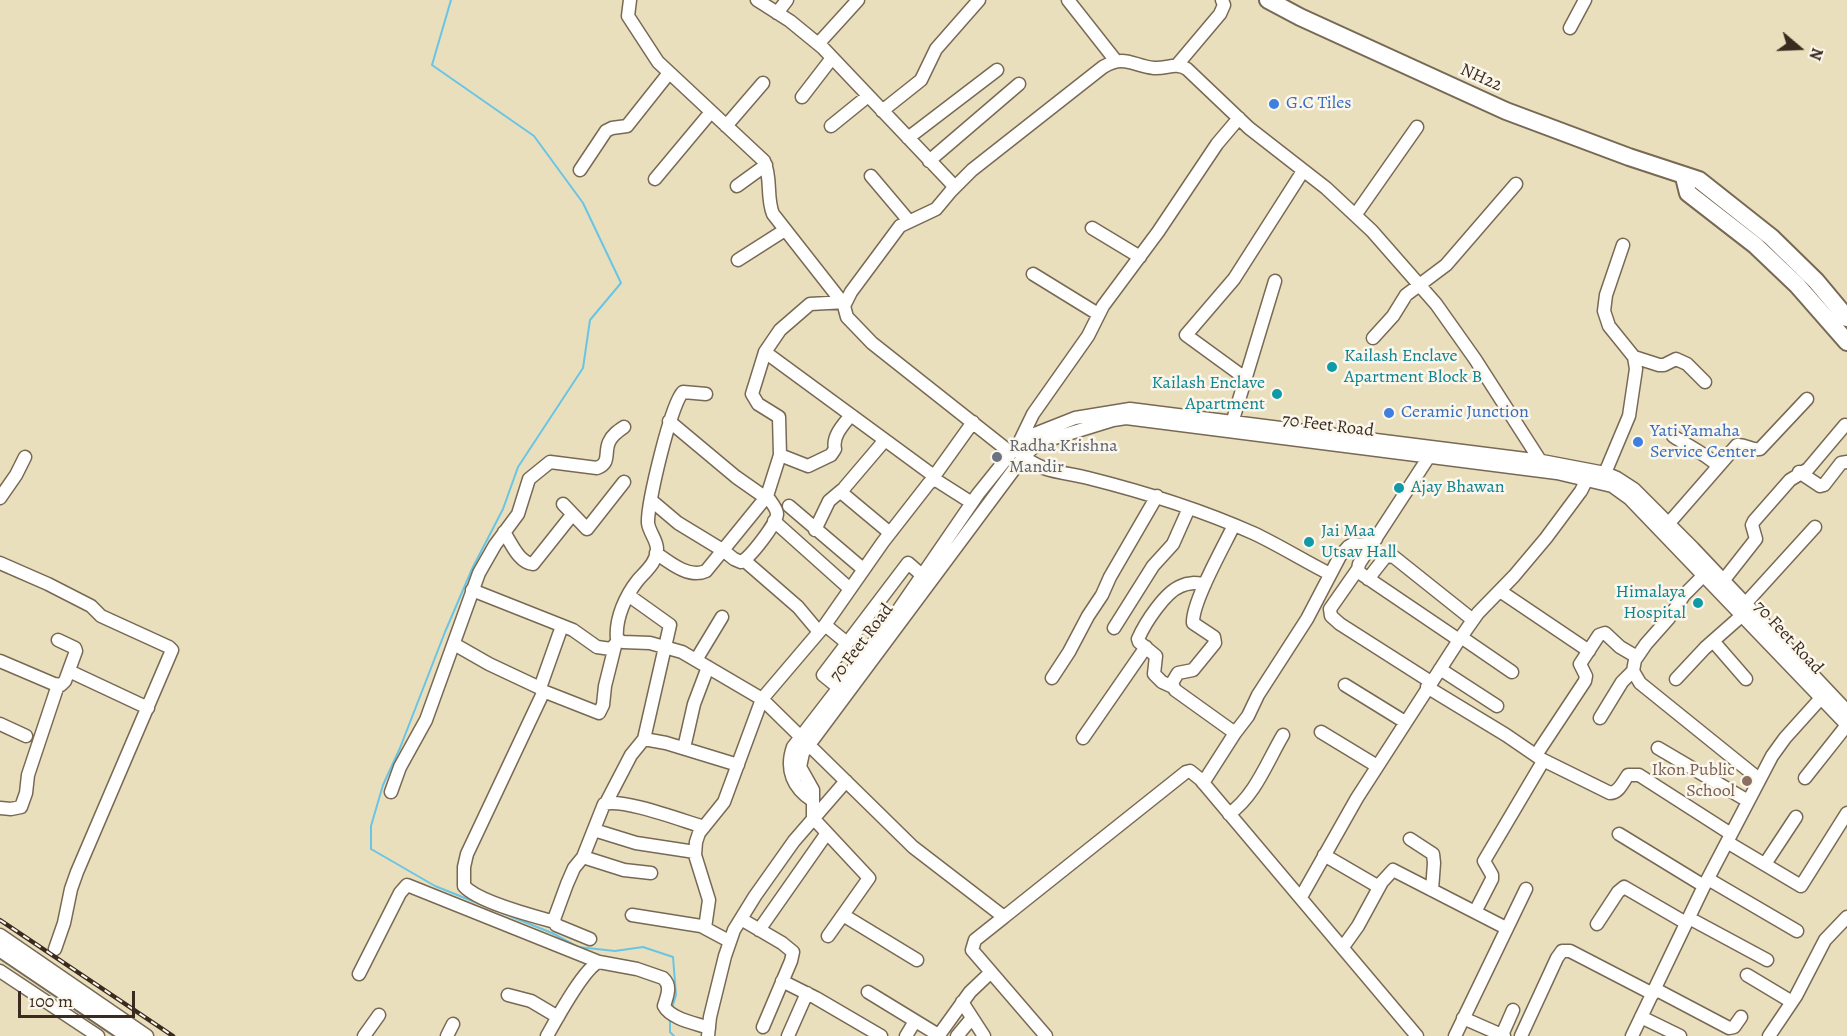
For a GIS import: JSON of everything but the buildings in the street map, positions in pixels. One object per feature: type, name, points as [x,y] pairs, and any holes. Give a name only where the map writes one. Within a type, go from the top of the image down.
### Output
[{"type":"highway","name":"NH22","points":[[1268,0],[1300,17],[1506,111],[1684,177],[1699,180],[1771,237],[1816,281],[1847,318]]},
{"type":"highway","points":[[1684,177],[1688,193],[1755,245],[1797,285],[1847,342]]},
{"type":"highway","points":[[0,948],[130,1036]]},
{"type":"highway","points":[[0,960],[112,1036]]},
{"type":"street","points":[[630,0],[628,16],[655,58],[766,165],[771,209],[785,230],[844,302]]},
{"type":"street","points":[[757,0],[818,44],[954,187]]},
{"type":"street","points":[[777,13],[787,0]]},
{"type":"street","points":[[818,44],[858,0]]},
{"type":"street","points":[[882,111],[921,80],[936,48],[979,0]]},
{"type":"street","points":[[1068,0],[1116,61]]},
{"type":"street","points":[[1177,65],[1220,14],[1224,5],[1222,0]]},
{"type":"street","points":[[1570,28],[1586,0]]},
{"type":"street","points":[[802,97],[832,58]]},
{"type":"street","points":[[1330,574],[1234,525],[1157,496],[1085,477],[1052,471],[973,422],[872,343],[847,317],[844,302],[900,226],[930,213],[972,170],[1103,67],[1116,61],[1129,61],[1154,68],[1177,65],[1187,69],[1239,118],[1356,214],[1419,284],[1475,359],[1544,467]]},
{"type":"street","points":[[908,138],[997,70]]},
{"type":"street","points":[[580,170],[606,131],[627,126],[669,73]]},
{"type":"street","points":[[726,126],[763,83]]},
{"type":"street","points":[[929,161],[1018,84]]},
{"type":"street","points":[[831,126],[868,96]]},
{"type":"street","points":[[655,179],[711,112]]},
{"type":"street","points":[[1017,450],[1029,420],[1088,336],[1098,314],[1140,257],[1204,162],[1239,118]]},
{"type":"street","points":[[1356,214],[1417,127]]},
{"type":"street","points":[[736,186],[766,165]]},
{"type":"street","points":[[1245,378],[1186,334],[1234,279],[1303,171]]},
{"type":"street","points":[[871,176],[909,221]]},
{"type":"street","points":[[1373,338],[1393,316],[1406,295],[1446,265],[1516,184]]},
{"type":"street","points":[[1092,228],[1140,257]]},
{"type":"street","points":[[738,260],[785,230]]},
{"type":"street","points":[[1605,473],[1629,416],[1636,369],[1634,357],[1609,326],[1604,311],[1606,295],[1623,245]]},
{"type":"street","points":[[1033,274],[1098,314]]},
{"type":"street","points":[[1232,423],[1275,281]]},
{"type":"street","points":[[656,553],[682,569],[701,573],[710,567],[766,497],[780,455],[779,417],[758,404],[752,394],[765,352],[780,330],[806,306],[815,302],[844,302]]},
{"type":"street","points":[[765,352],[885,440],[932,479],[972,503]]},
{"type":"street","points":[[1634,357],[1659,365],[1676,359],[1682,361],[1706,382]]},
{"type":"street","points":[[454,644],[541,689],[599,713],[603,705],[605,686],[617,643],[617,628],[628,595],[653,562],[656,553],[656,543],[648,527],[669,421],[681,393],[686,391],[705,394]]},
{"type":"street","points":[[1669,524],[1737,445],[1760,449],[1806,399]]},
{"type":"street","name":"70 Feet Road","points":[[813,818],[813,790],[800,763],[805,740],[839,688],[922,576],[972,503],[1032,435],[1075,418],[1107,411],[1544,467],[1590,476],[1626,495],[1723,581],[1821,698],[1847,725]]},
{"type":"street","name":"70 Feet Road","points":[[1132,414],[1232,423],[1264,432]]},
{"type":"street","points":[[780,455],[808,466],[831,455],[834,452],[835,437],[851,415]]},
{"type":"street","points":[[669,421],[736,477],[766,497],[777,512],[774,521],[745,561]]},
{"type":"street","points":[[705,928],[709,900],[695,852],[697,838],[724,802],[762,699],[822,628],[863,569],[973,422]]},
{"type":"street","points":[[1723,581],[1756,539],[1752,525],[1754,521],[1790,480],[1808,469],[1845,426]]},
{"type":"street","points":[[391,792],[400,767],[426,720],[472,590],[485,561],[518,514],[526,485],[533,474],[552,461],[600,467],[607,460],[610,440],[624,427]]},
{"type":"street","points":[[1673,436],[1707,456],[1718,466]]},
{"type":"street","points":[[815,530],[830,501],[885,440]]},
{"type":"street","name":"70 Feet Road","points":[[805,740],[1017,450]]},
{"type":"street","points":[[1432,452],[1330,609],[1331,616],[1340,624],[1539,757],[1610,793],[1614,793],[1628,775],[1639,775],[1800,886],[1847,813]]},
{"type":"street","points":[[0,498],[25,457]]},
{"type":"street","points":[[1800,472],[1820,486],[1824,485],[1840,463],[1847,462]]},
{"type":"street","name":"70 Feet Road","points":[[1590,476],[1605,473],[1634,489],[1669,524],[1704,575],[1746,609],[1846,708]]},
{"type":"street","points":[[1301,897],[1377,766],[1473,620],[1546,538],[1590,476]]},
{"type":"street","points":[[563,504],[587,529],[624,482]]},
{"type":"street","points":[[842,490],[844,496],[890,533]]},
{"type":"street","points":[[1052,678],[1102,595],[1157,496]]},
{"type":"street","points":[[652,501],[678,523],[724,550],[734,559],[745,561],[822,628],[847,643]]},
{"type":"street","points":[[789,506],[863,569]]},
{"type":"street","points":[[1114,628],[1157,559],[1173,544],[1189,508]]},
{"type":"street","points":[[504,532],[520,557],[527,563],[533,564],[572,515]]},
{"type":"street","points":[[774,521],[850,588]]},
{"type":"street","points":[[1173,687],[1172,683],[1178,673],[1193,670],[1215,643],[1214,637],[1193,623],[1192,617],[1205,584],[1234,525]]},
{"type":"street","points":[[1676,679],[1746,609],[1815,526]]},
{"type":"street","points":[[1203,783],[1234,733],[1248,716],[1258,695],[1307,619],[1340,556],[1348,547],[1363,545],[1376,539]]},
{"type":"street","points":[[1368,579],[1382,559],[1386,556],[1394,557],[1473,620]]},
{"type":"street","points":[[0,562],[91,606],[100,616],[171,647],[171,653],[77,872],[55,949]]},
{"type":"street","points":[[839,688],[823,675],[908,563],[922,576]]},
{"type":"street","points":[[1358,569],[1368,579],[1512,672]]},
{"type":"street","points":[[1600,718],[1622,682],[1633,671],[1636,657],[1669,618],[1684,595],[1704,575]]},
{"type":"street","points":[[1205,584],[1182,585],[1169,594],[1150,619],[1138,642],[1156,656],[1154,674],[1162,682],[1173,687],[1234,733]]},
{"type":"street","points":[[472,590],[576,632],[597,647],[609,649],[617,643],[650,643],[682,652],[762,699],[913,847],[1004,917]]},
{"type":"street","points":[[1500,591],[1588,651]]},
{"type":"street","points":[[555,922],[571,875],[583,857],[602,806],[606,803],[631,755],[644,739],[670,625],[628,595]]},
{"type":"street","points":[[696,660],[722,617]]},
{"type":"street","points":[[562,626],[541,689],[467,854],[463,882],[466,888],[480,896],[512,910],[555,922],[559,927],[590,939]]},
{"type":"street","points":[[1539,757],[1585,681],[1586,676],[1580,666],[1599,635],[1605,633],[1636,657]]},
{"type":"street","points":[[0,808],[21,807],[26,793],[28,775],[58,685],[65,681],[69,671],[76,650],[58,640]]},
{"type":"street","points":[[1713,641],[1746,679]]},
{"type":"street","points":[[1083,738],[1146,647]]},
{"type":"street","points":[[0,661],[58,685]]},
{"type":"street","points":[[684,748],[694,704],[708,667]]},
{"type":"street","points":[[1440,669],[1497,706]]},
{"type":"street","points":[[69,671],[148,708]]},
{"type":"street","points":[[1633,671],[1640,683],[1759,779]]},
{"type":"street","points":[[1345,685],[1405,722]]},
{"type":"street","points":[[1632,1036],[1706,882],[1759,779],[1785,738],[1821,698]]},
{"type":"street","points":[[0,724],[26,736]]},
{"type":"street","points":[[1805,778],[1847,725]]},
{"type":"street","points":[[1320,732],[1377,766]]},
{"type":"street","points":[[1229,814],[1252,790],[1283,735]]},
{"type":"street","points":[[644,739],[684,748],[738,765]]},
{"type":"street","points":[[1658,748],[1748,801]]},
{"type":"street","points":[[1474,912],[1492,879],[1484,861],[1542,763],[1539,757]]},
{"type":"street","points":[[1046,1036],[972,950],[975,939],[1186,772],[1195,774],[1203,783],[1417,1036]]},
{"type":"street","points":[[359,974],[400,893],[407,885],[599,962],[637,969],[663,978],[668,989],[664,1006],[666,1010],[708,1032],[729,941],[741,919],[775,866],[846,781]]},
{"type":"street","points":[[606,803],[640,808],[704,827]]},
{"type":"street","points":[[1765,864],[1796,817]]},
{"type":"street","points":[[813,818],[869,878],[828,936]]},
{"type":"street","points":[[594,830],[636,843],[695,852]]},
{"type":"street","points":[[759,930],[827,832]]},
{"type":"street","points":[[1620,834],[1797,931]]},
{"type":"street","points":[[1410,839],[1433,854],[1432,890]]},
{"type":"street","points":[[1324,855],[1379,887]]},
{"type":"street","points":[[583,857],[624,870],[651,873]]},
{"type":"street","points":[[1343,947],[1379,887],[1393,870],[1506,928]]},
{"type":"street","points":[[1597,924],[1618,892],[1624,887],[1767,960]]},
{"type":"street","points":[[1455,1036],[1526,889]]},
{"type":"street","points":[[632,915],[705,928],[729,941]]},
{"type":"street","points":[[843,915],[917,960]]},
{"type":"street","points":[[1769,1036],[1792,1002],[1825,940],[1847,917]]},
{"type":"street","points":[[741,919],[793,952],[763,1027]]},
{"type":"street","points":[[0,935],[147,1036]]},
{"type":"street","points":[[1521,1036],[1562,951],[1570,951],[1729,1028],[1734,1027],[1741,1017]]},
{"type":"street","points":[[547,1036],[589,970],[599,962]]},
{"type":"street","points":[[0,970],[98,1036]]},
{"type":"street","points":[[868,992],[939,1036],[962,1002],[990,973]]},
{"type":"street","points":[[1746,975],[1792,1002]]},
{"type":"street","points":[[782,981],[881,1036]]},
{"type":"street","points":[[788,1036],[807,993]]},
{"type":"street","points":[[508,995],[531,1002],[558,1017]]},
{"type":"street","points":[[962,1002],[984,1036]]},
{"type":"street","points":[[1463,1018],[1503,1036],[1514,1010]]},
{"type":"street","points":[[364,1036],[379,1015]]},
{"type":"street","points":[[1641,1017],[1680,1036]]},
{"type":"street","points":[[957,1036],[972,1018]]},
{"type":"street","points":[[906,1036],[915,1021]]},
{"type":"street","points":[[447,1036],[453,1024]]},
{"type":"waterway","points":[[451,0],[432,65],[534,136],[583,203],[621,283],[590,320],[583,368],[518,467],[503,509],[472,569],[383,785],[371,826],[371,849],[435,886],[552,933],[578,947],[615,951],[643,947],[673,957],[676,995],[672,1008]]},
{"type":"waterway","points":[[670,1020],[670,1032],[674,1036]]},
{"type":"railway","points":[[0,920],[173,1036]]},
{"type":"place","name":"G.C Tiles","points":[[1274,104]]},
{"type":"place","name":"Kailash Enclave Apartment Block B","points":[[1332,367]]},
{"type":"place","name":"Kailash Enclave Apartment","points":[[1277,394]]},
{"type":"place","name":"Ceramic Junction","points":[[1389,413]]},
{"type":"place","name":"Yati Yamaha Service Center","points":[[1638,442]]},
{"type":"place","name":"Radha Krishna Mandir","points":[[997,457]]},
{"type":"place","name":"Ajay Bhawan","points":[[1399,488]]},
{"type":"place","name":"Jai Maa Utsav Hall","points":[[1309,542]]},
{"type":"place","name":"Himalaya Hospital","points":[[1698,603]]},
{"type":"place","name":"Ikon Public School","points":[[1747,781]]}]
